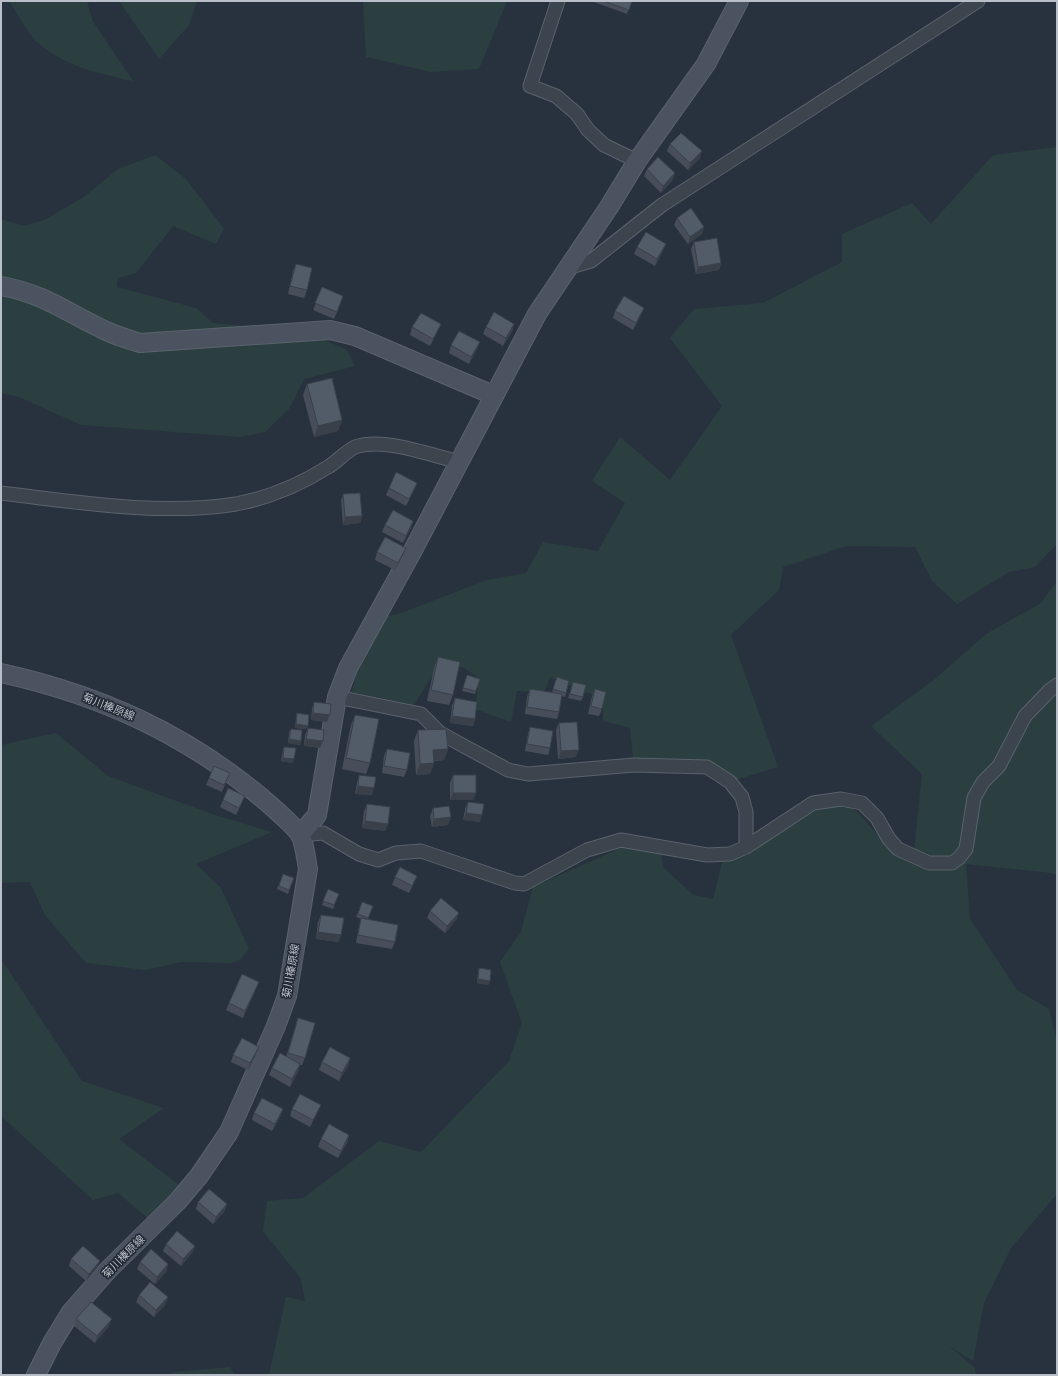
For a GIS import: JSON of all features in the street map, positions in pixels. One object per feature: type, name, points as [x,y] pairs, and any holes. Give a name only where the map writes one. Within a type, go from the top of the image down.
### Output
[{"type":"street","points":[[558,1],[530,86],[556,96],[577,114],[588,130],[604,145],[637,161]]},
{"type":"street","points":[[300,835],[317,815],[337,698],[348,668],[537,314],[609,207],[637,161],[706,64],[739,1]]},
{"type":"street","points":[[567,268],[591,261],[662,205],[978,1]]},
{"type":"street","points":[[1,286],[43,297],[112,334],[140,343],[330,330],[355,336],[493,395]]},
{"type":"street","points":[[1,493],[109,505],[197,508],[237,504],[286,489],[329,467],[355,447],[381,444],[459,462]]},
{"type":"street","name":"菊川榛原線","points":[[1,673],[82,695],[130,713],[200,752],[234,775],[276,810],[300,835],[306,851],[308,869],[287,996],[276,1026],[229,1132],[187,1191],[108,1269],[72,1312],[52,1343],[36,1375]]},
{"type":"street","points":[[300,835],[323,833],[359,854],[378,860],[396,853],[421,852],[515,883],[524,884],[587,850],[621,840],[707,855],[721,856],[730,854],[746,847],[813,803],[841,799],[862,803],[877,818],[889,839],[898,849],[929,863],[952,863],[959,858],[966,849],[974,798],[982,782],[999,766],[1025,716],[1050,690],[1057,685]]},
{"type":"street","points":[[337,698],[421,714],[440,733],[508,770],[528,774],[634,765],[707,767],[730,782],[742,797],[746,812],[746,847]]},
{"type":"green space","points":[[9,1],[87,1],[92,20],[133,81],[82,68],[47,50],[33,38]]},
{"type":"green space","points":[[119,1],[197,1],[189,25],[159,59]]},
{"type":"green space","points":[[363,1],[507,1],[479,69],[431,72],[366,57]]},
{"type":"green space","points":[[1057,147],[1057,544],[1035,567],[1009,572],[957,604],[932,581],[915,547],[846,546],[783,567],[779,590],[731,635],[778,767],[732,781],[709,765],[633,758],[630,728],[603,721],[603,699],[550,677],[544,692],[517,691],[511,722],[475,709],[479,678],[462,667],[437,668],[414,705],[352,692],[358,667],[385,617],[401,613],[487,580],[526,573],[543,542],[598,551],[625,503],[592,481],[620,437],[670,480],[722,406],[670,338],[694,309],[763,303],[842,262],[842,234],[912,203],[931,224],[993,155]]},
{"type":"green space","points":[[155,155],[186,179],[224,229],[216,244],[173,226],[136,273],[118,278],[117,287],[196,308],[213,323],[307,332],[347,350],[355,366],[304,379],[289,409],[265,432],[240,437],[81,425],[19,397],[1,393],[1,219],[24,226],[44,220],[84,197],[118,169]]},
{"type":"green space","points":[[1057,581],[1057,875],[1051,873],[966,864],[970,919],[1017,990],[1049,1009],[1057,1042],[1057,1194],[1011,1248],[984,1303],[973,1361],[949,1346],[975,1368],[976,1375],[269,1375],[286,1297],[305,1301],[301,1279],[263,1231],[267,1201],[303,1198],[379,1141],[421,1152],[509,1061],[522,1023],[500,962],[521,932],[533,887],[623,847],[661,851],[663,867],[693,895],[713,899],[722,863],[740,857],[818,806],[842,804],[856,811],[895,854],[913,861],[922,774],[871,726],[935,679],[986,634],[1041,603]]},
{"type":"green space","points":[[56,733],[108,776],[215,815],[272,832],[196,864],[221,888],[249,949],[240,960],[231,963],[181,962],[146,970],[86,963],[45,915],[30,882],[1,883],[1,745]]},
{"type":"green space","points":[[1,959],[82,1081],[164,1108],[119,1139],[179,1185],[151,1221],[118,1193],[93,1200],[1,1116]]},
{"type":"green space","points":[[230,1367],[235,1375],[170,1375],[173,1372]]},
{"type":"building","points":[[603,1],[632,1],[629,10]]},
{"type":"building","points":[[681,133],[702,151],[690,163],[670,144]]},
{"type":"building","points":[[658,157],[675,173],[663,186],[647,169]]},
{"type":"building","points":[[691,208],[704,227],[690,237],[677,218]]},
{"type":"building","points":[[646,232],[666,244],[657,259],[637,247]]},
{"type":"building","points":[[717,238],[721,263],[698,267],[694,242]]},
{"type":"building","points":[[296,264],[312,268],[307,290],[290,286]]},
{"type":"building","points":[[322,287],[343,296],[337,312],[315,303]]},
{"type":"building","points":[[624,296],[644,308],[636,323],[615,311]]},
{"type":"building","points":[[494,312],[514,324],[506,338],[486,327]]},
{"type":"building","points":[[421,313],[441,324],[433,339],[412,327]]},
{"type":"building","points":[[459,331],[480,342],[471,357],[451,345]]},
{"type":"building","points":[[332,378],[342,420],[318,426],[307,384]]},
{"type":"building","points":[[396,472],[417,483],[409,499],[389,488]]},
{"type":"building","points":[[360,493],[362,516],[345,517],[343,494]]},
{"type":"building","points":[[393,510],[413,521],[406,536],[385,525]]},
{"type":"building","points":[[385,537],[406,548],[398,563],[377,552]]},
{"type":"building","points":[[438,657],[460,662],[453,695],[431,690]]},
{"type":"building","points":[[467,675],[480,679],[476,691],[463,688]]},
{"type":"building","points":[[557,677],[569,681],[566,693],[553,689]]},
{"type":"building","points":[[573,682],[586,685],[583,697],[570,694]]},
{"type":"building","points":[[530,689],[562,694],[559,712],[527,707]]},
{"type":"building","points":[[595,689],[606,692],[602,709],[591,706]]},
{"type":"building","points":[[455,698],[477,702],[475,719],[452,716]]},
{"type":"building","points":[[314,702],[331,704],[330,715],[313,713]]},
{"type":"building","points":[[297,713],[309,715],[308,726],[296,724]]},
{"type":"building","points":[[355,715],[379,719],[370,763],[346,758]]},
{"type":"building","points":[[577,722],[579,750],[561,751],[559,723]]},
{"type":"building","points":[[530,727],[553,731],[550,748],[527,744]]},
{"type":"building","points":[[308,728],[324,730],[323,741],[306,739]]},
{"type":"building","points":[[291,729],[302,730],[301,741],[289,739]]},
{"type":"building","points":[[446,729],[448,749],[433,750],[434,763],[420,764],[418,730]]},
{"type":"building","points":[[284,747],[296,748],[294,759],[283,758]]},
{"type":"building","points":[[387,749],[410,753],[407,770],[384,766]]},
{"type":"building","points":[[214,766],[230,773],[224,785],[209,778]]},
{"type":"building","points":[[359,775],[376,777],[374,788],[358,786]]},
{"type":"building","points":[[453,775],[476,775],[476,793],[453,793]]},
{"type":"building","points":[[228,788],[245,796],[239,808],[223,800]]},
{"type":"building","points":[[468,802],[484,804],[482,815],[466,813]]},
{"type":"building","points":[[367,804],[390,807],[388,824],[365,821]]},
{"type":"building","points":[[449,806],[451,817],[434,819],[433,808]]},
{"type":"building","points":[[400,867],[417,876],[412,886],[395,877]]},
{"type":"building","points":[[283,874],[294,878],[289,890],[279,886]]},
{"type":"building","points":[[328,889],[339,894],[334,905],[323,901]]},
{"type":"building","points":[[441,898],[459,913],[447,926],[430,911]]},
{"type":"building","points":[[362,902],[373,906],[368,918],[358,914]]},
{"type":"building","points":[[321,915],[344,918],[341,935],[318,932]]},
{"type":"building","points":[[361,918],[398,925],[395,942],[358,935]]},
{"type":"building","points":[[479,968],[491,970],[490,981],[478,979]]},
{"type":"building","points":[[242,974],[259,982],[245,1011],[229,1003]]},
{"type":"building","points":[[298,1018],[315,1023],[305,1058],[288,1053]]},
{"type":"building","points":[[242,1038],[259,1047],[250,1063],[233,1055]]},
{"type":"building","points":[[330,1047],[350,1058],[342,1073],[322,1062]]},
{"type":"building","points":[[280,1053],[300,1064],[292,1079],[272,1068]]},
{"type":"building","points":[[300,1094],[321,1105],[313,1120],[292,1109]]},
{"type":"building","points":[[262,1098],[283,1109],[275,1124],[254,1113]]},
{"type":"building","points":[[329,1124],[349,1135],[341,1151],[321,1139]]},
{"type":"building","points":[[209,1189],[227,1204],[216,1217],[198,1202]]},
{"type":"building","points":[[177,1231],[195,1246],[183,1259],[166,1244]]},
{"type":"building","points":[[83,1246],[100,1261],[89,1274],[71,1259]]},
{"type":"building","points":[[151,1249],[168,1264],[157,1277],[140,1262]]},
{"type":"building","points":[[150,1282],[168,1297],[156,1310],[139,1295]]},
{"type":"building","points":[[91,1302],[112,1319],[97,1336],[76,1319]]}]
